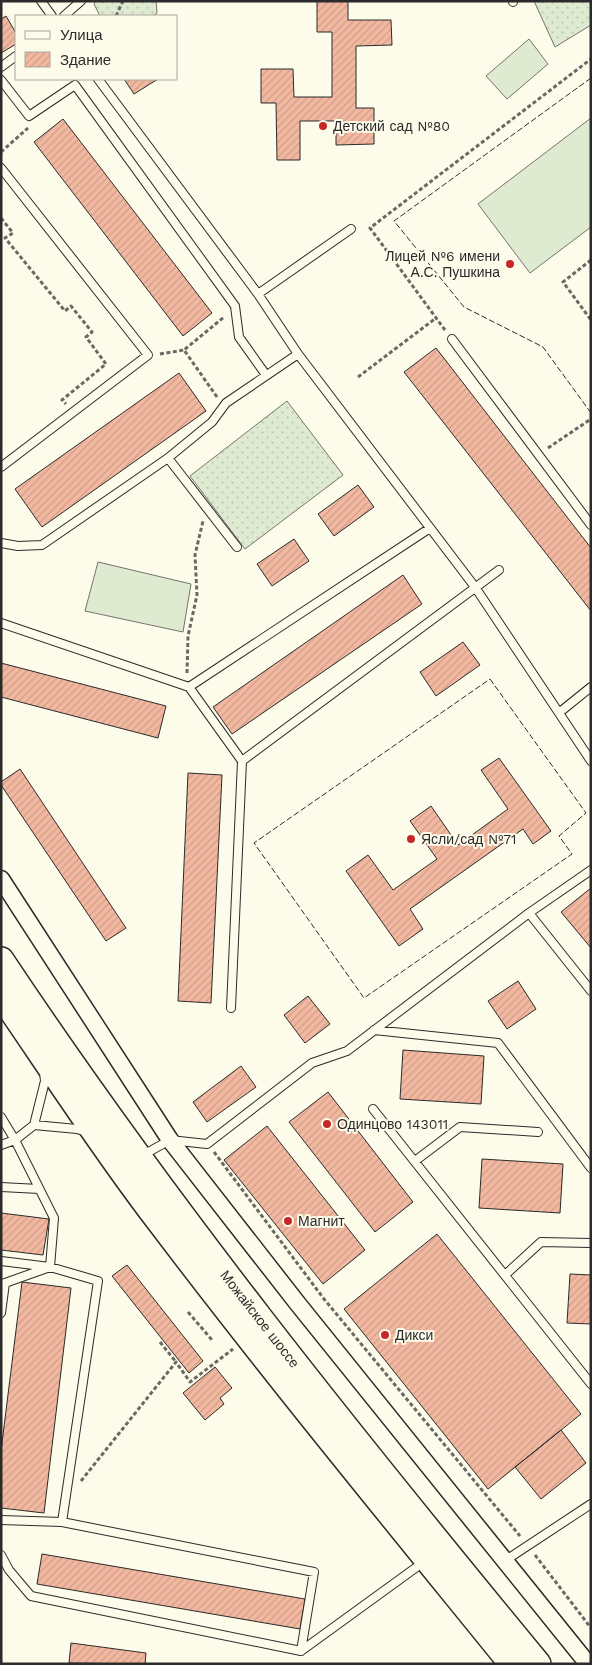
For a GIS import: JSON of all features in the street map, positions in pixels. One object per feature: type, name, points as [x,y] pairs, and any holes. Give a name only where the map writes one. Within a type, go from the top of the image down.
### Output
[{"type":"main road","name":"Можайское шоссе","points":[[1,960],[171,1204],[281,1346],[538,1664]]},
{"type":"main road","name":"Можайское шоссе","points":[[1,995],[155,1216],[254,1344],[512,1664]]},
{"type":"street","points":[[1,879],[170,1140],[298,1304],[588,1664]]},
{"type":"lane","points":[[41,1],[51,15]]},
{"type":"lane","points":[[65,15],[82,1]]},
{"type":"lane","points":[[1,67],[15,57]]},
{"type":"lane","points":[[1,80],[29,116],[75,85],[235,306],[240,337],[266,375]]},
{"type":"lane","points":[[99,80],[258,294],[298,354],[475,587],[560,712],[591,762]]},
{"type":"lane","points":[[1,168],[148,355],[1,467]]},
{"type":"lane","points":[[258,294],[351,229]]},
{"type":"lane","points":[[452,339],[591,525]]},
{"type":"lane","points":[[1,543],[18,546],[42,545],[168,458],[212,422],[226,403],[298,354]]},
{"type":"lane","points":[[168,458],[237,547]]},
{"type":"lane","points":[[188,686],[430,528]]},
{"type":"lane","points":[[242,761],[499,570]]},
{"type":"lane","points":[[1,623],[188,686],[242,761],[231,1008]]},
{"type":"lane","points":[[560,712],[591,687]]},
{"type":"lane","points":[[139,1157],[170,1140],[208,1144],[312,1063],[347,1051],[530,913],[591,870]]},
{"type":"lane","points":[[530,913],[591,991]]},
{"type":"lane","points":[[374,1030],[498,1043],[591,1168]]},
{"type":"lane","points":[[1,1145],[15,1140],[34,1125],[45,1081],[41,1054]]},
{"type":"lane","points":[[373,1109],[591,1384]]},
{"type":"lane","points":[[1,1117],[15,1140],[54,1218],[50,1266]]},
{"type":"lane","points":[[34,1125],[77,1129],[98,1136]]},
{"type":"lane","points":[[415,1161],[460,1127],[538,1132]]},
{"type":"lane","points":[[1,1187],[40,1189]]},
{"type":"lane","points":[[504,1275],[542,1242],[591,1243]]},
{"type":"lane","points":[[1,1261],[50,1266],[98,1281],[62,1522]]},
{"type":"lane","points":[[1,1313],[3,1285],[50,1266]]},
{"type":"lane","points":[[506,1560],[591,1504]]},
{"type":"lane","points":[[1,1520],[62,1522],[314,1572],[301,1651]]},
{"type":"lane","points":[[1,1555],[9,1570],[31,1596],[301,1651],[427,1559]]},
{"type":"path","points":[[116,15],[123,1]]},
{"type":"path","points":[[452,339],[370,228],[591,58]]},
{"type":"path","points":[[1,218],[13,232],[6,238],[65,311],[71,306],[77,312],[92,332],[86,337],[106,364],[62,400],[73,414]]},
{"type":"path","points":[[591,260],[564,282],[591,320]]},
{"type":"path","points":[[358,377],[436,318]]},
{"type":"path","points":[[148,355],[184,350]]},
{"type":"path","points":[[538,455],[591,419]]},
{"type":"path","points":[[188,686],[188,636],[197,595],[196,555],[206,506]]},
{"type":"path","points":[[208,1144],[278,1240],[398,1392],[527,1545],[591,1628]]},
{"type":"path","points":[[273,1244],[278,1240]]},
{"type":"path","points":[[296,1275],[304,1273]]},
{"type":"path","points":[[188,1312],[212,1340]]},
{"type":"path","points":[[160,1342],[190,1382],[236,1346]]},
{"type":"path","points":[[66,1499],[99,1461],[176,1362]]},
{"type":"green space","points":[[96,1],[156,1],[157,13],[154,15],[100,15],[94,4]]},
{"type":"green space","points":[[534,1],[591,1],[591,25],[555,47]]},
{"type":"green space","points":[[529,39],[548,64],[507,99],[486,76]]},
{"type":"green space","points":[[591,118],[591,227],[530,273],[478,204]]},
{"type":"green space","points":[[287,401],[343,475],[245,549],[190,476]]},
{"type":"green space","points":[[98,562],[191,584],[183,632],[85,611]]},
{"type":"building","name":"Детский сад №80","points":[[317,1],[348,1],[348,20],[391,20],[392,45],[356,46],[356,108],[374,108],[374,144],[336,145],[336,121],[300,121],[300,160],[277,160],[276,103],[261,103],[261,69],[293,69],[294,97],[332,97],[332,32],[317,32]]},
{"type":"building","points":[[6,16],[15,31],[15,45],[1,53],[1,19]]},
{"type":"building","points":[[125,80],[156,80],[134,94]]},
{"type":"building","points":[[63,119],[212,313],[183,336],[34,142]]},
{"type":"building","points":[[436,348],[591,548],[591,611],[404,372]]},
{"type":"building","points":[[179,373],[206,411],[42,527],[15,489]]},
{"type":"building","points":[[358,485],[374,507],[334,536],[318,514]]},
{"type":"building","points":[[294,539],[309,561],[272,586],[257,564]]},
{"type":"building","points":[[403,575],[422,604],[232,734],[213,707]]},
{"type":"building","points":[[463,642],[480,665],[436,696],[420,672]]},
{"type":"building","points":[[1,663],[166,706],[158,738],[1,697]]},
{"type":"building","points":[[499,758],[551,831],[533,844],[523,829],[410,909],[423,929],[399,946],[346,871],[368,855],[393,890],[437,859],[410,821],[431,806],[458,845],[508,809],[481,770]]},
{"type":"building","points":[[20,769],[126,928],[106,941],[1,785],[1,782]]},
{"type":"building","points":[[188,773],[222,775],[211,1003],[178,1001]]},
{"type":"building","points":[[591,888],[591,948],[561,912]]},
{"type":"building","points":[[518,981],[536,1009],[507,1029],[488,1001]]},
{"type":"building","points":[[308,996],[330,1024],[305,1043],[284,1015]]},
{"type":"building","points":[[403,1050],[484,1056],[481,1104],[400,1099]]},
{"type":"building","points":[[241,1066],[256,1087],[207,1122],[193,1102]]},
{"type":"building","points":[[328,1092],[413,1202],[375,1232],[289,1122]]},
{"type":"building","points":[[267,1126],[365,1250],[323,1284],[224,1160]]},
{"type":"building","points":[[482,1159],[563,1164],[560,1213],[479,1208]]},
{"type":"building","points":[[1,1213],[49,1219],[43,1255],[1,1250]]},
{"type":"building","points":[[437,1234],[581,1414],[488,1489],[344,1309]]},
{"type":"building","points":[[127,1265],[203,1361],[189,1373],[112,1276]]},
{"type":"building","points":[[570,1274],[591,1275],[591,1324],[567,1323]]},
{"type":"building","points":[[22,1282],[71,1288],[44,1513],[1,1508],[1,1451]]},
{"type":"building","points":[[215,1367],[232,1388],[220,1398],[224,1404],[205,1420],[183,1393]]},
{"type":"building","points":[[561,1430],[586,1463],[541,1499],[515,1467]]},
{"type":"building","points":[[42,1554],[305,1599],[300,1629],[37,1584]]},
{"type":"building","points":[[71,1643],[146,1653],[145,1664],[69,1663]]},
{"type":"fence","points":[[591,78],[394,221],[464,307],[543,347],[591,413]]},
{"type":"fence","points":[[490,679],[586,813],[559,836],[572,854],[364,998],[254,843],[490,679]]},
{"type":"place","name":"Детский сад №80","points":[[323,126]]},
{"type":"place","name":"Лицей №6 имени А.С. Пушкина","points":[[510,264]]},
{"type":"place","name":"Ясли/сад №71","points":[[411,839]]},
{"type":"place","name":"Одинцово 143011","points":[[327,1124]]},
{"type":"place","name":"Магнит","points":[[288,1221]]},
{"type":"place","name":"Дикси","points":[[385,1335]]}]
